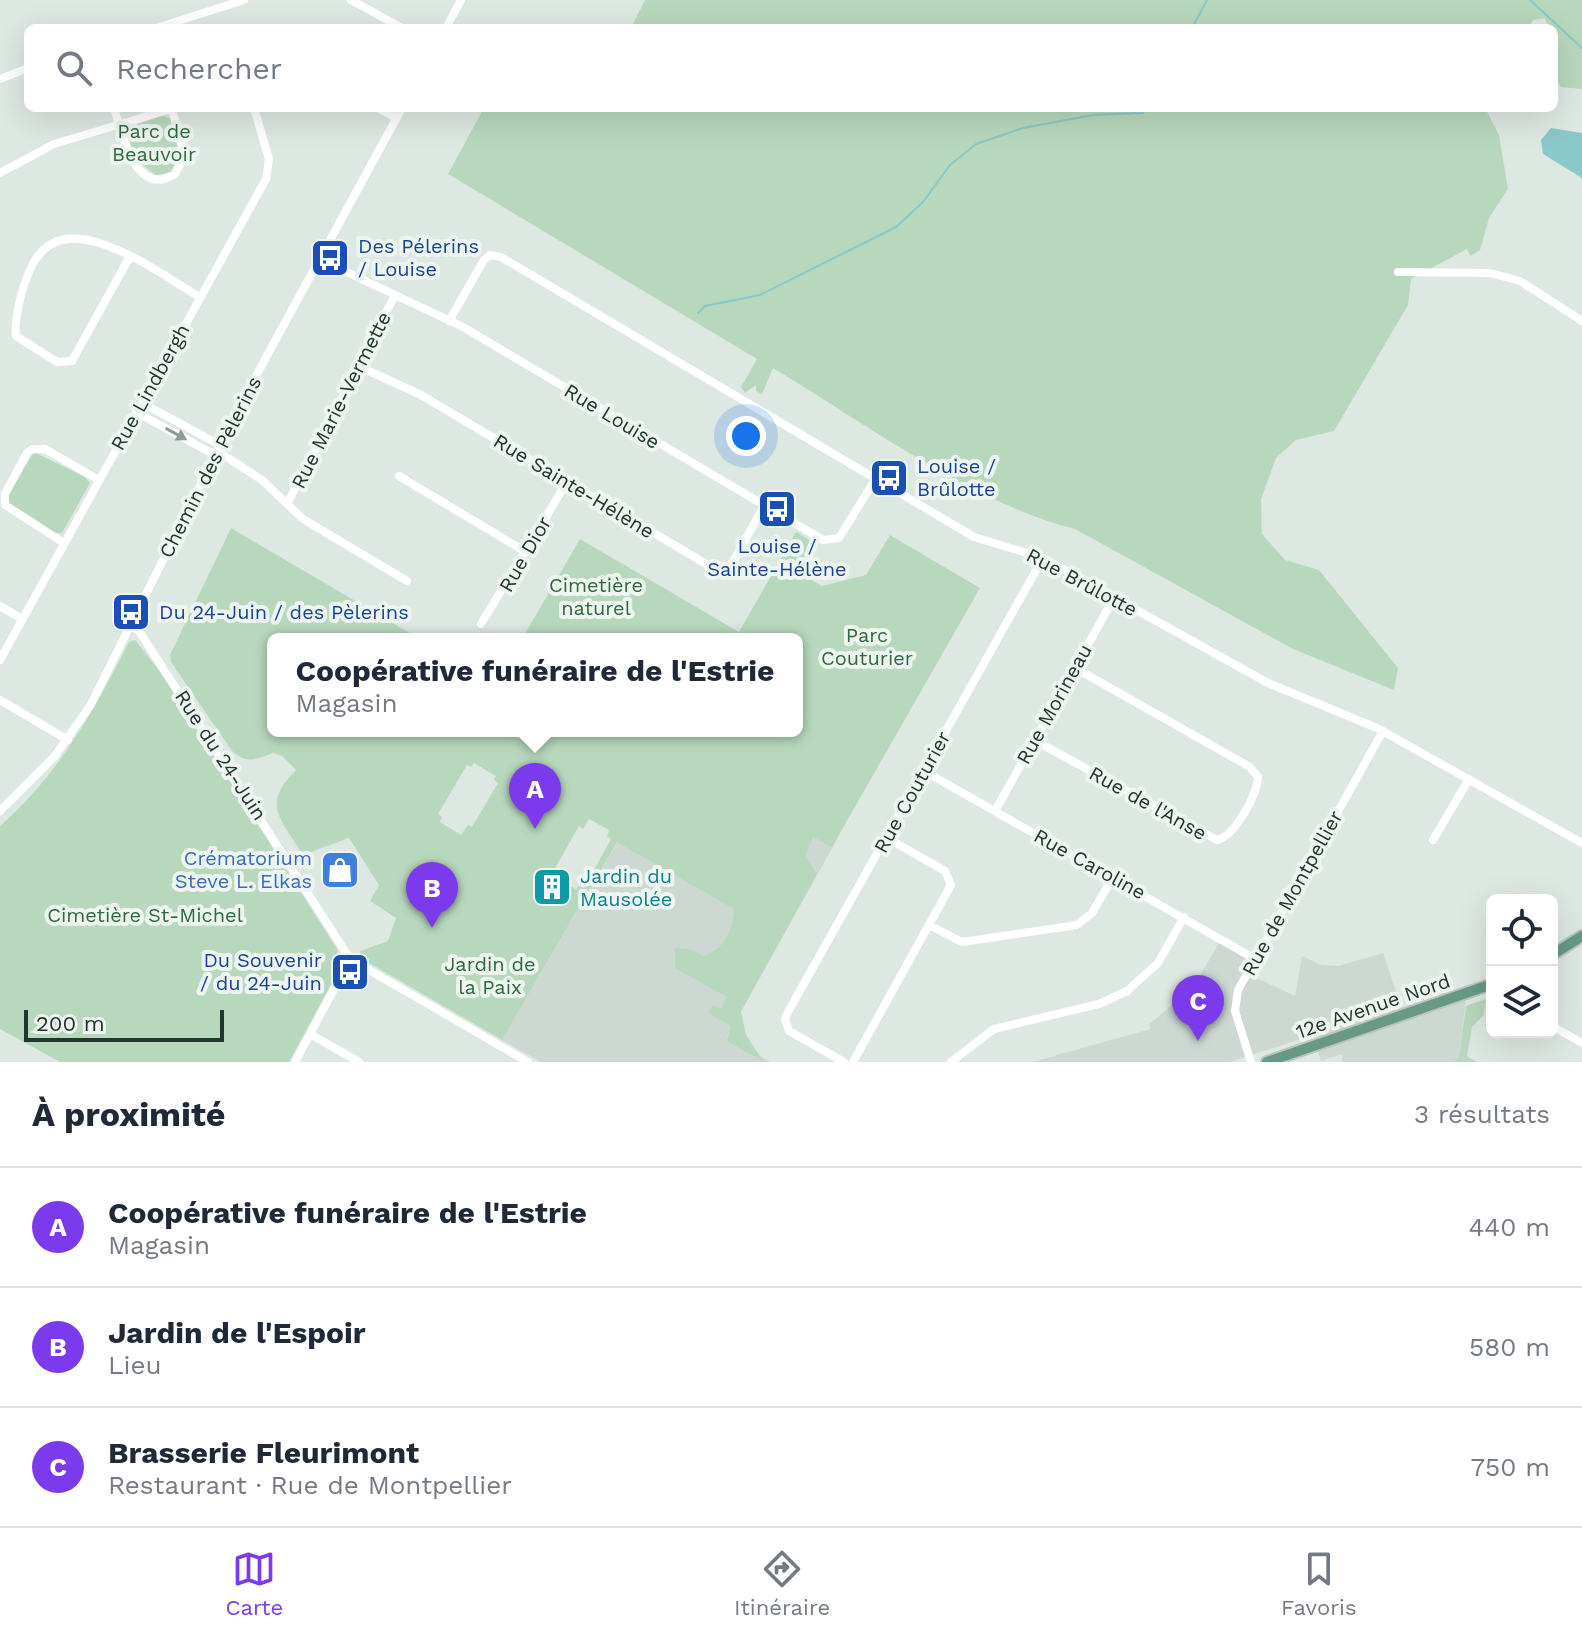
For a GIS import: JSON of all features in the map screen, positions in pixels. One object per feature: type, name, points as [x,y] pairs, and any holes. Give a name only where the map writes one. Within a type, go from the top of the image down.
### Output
[{"type":"main road","points":[[1558,951],[1580,936]]},
{"type":"main road","name":"12e Avenue Nord","points":[[1267,1062],[1486,986]]},
{"type":"street","points":[[207,0],[211,10]]},
{"type":"street","points":[[168,24],[244,0]]},
{"type":"street","points":[[351,0],[395,24]]},
{"type":"street","points":[[448,24],[461,0]]},
{"type":"street","points":[[0,79],[24,70]]},
{"type":"street","points":[[115,112],[138,169],[155,179],[170,177],[179,168],[184,155],[174,112]]},
{"type":"street","points":[[0,173],[42,149],[161,112]]},
{"type":"street","name":"Rue Lindbergh","points":[[0,660],[268,172],[268,154],[255,112]]},
{"type":"street","points":[[385,112],[396,118]]},
{"type":"street","name":"Chemin des Pèlerins","points":[[0,811],[68,740],[96,694],[217,450],[400,112]]},
{"type":"street","points":[[129,258],[72,361],[57,362],[16,336],[24,286],[32,264],[45,247],[61,239],[81,237],[99,241],[200,297]]},
{"type":"street","name":"Rue Brûlotte","points":[[449,321],[484,260],[496,255],[974,537],[1043,558],[1268,683],[1383,731],[1582,843]]},
{"type":"street","name":"Rue Louise","points":[[319,259],[449,321],[764,506],[832,542],[839,538],[876,478]]},
{"type":"street","points":[[1398,272],[1466,272],[1505,277],[1534,289],[1582,321]]},
{"type":"street","name":"Rue Marie-Vermette","points":[[287,504],[394,297]]},
{"type":"street","name":"Rue Sainte-Hélène","points":[[358,366],[421,395],[718,569],[733,562],[764,506]]},
{"type":"street","points":[[142,403],[256,475],[303,519],[407,581]]},
{"type":"street","points":[[136,412],[217,450]]},
{"type":"street","points":[[64,543],[5,505],[5,494],[27,453],[32,449],[45,449],[99,480]]},
{"type":"street","points":[[399,476],[526,552]]},
{"type":"street","name":"Rue Dior","points":[[481,624],[567,482]]},
{"type":"street","name":"Rue Couturier","points":[[844,1062],[795,1035],[786,1026],[788,1012],[1043,558]]},
{"type":"street","name":"Rue Morineau","points":[[995,811],[1114,598]]},
{"type":"street","points":[[0,606],[22,619]]},
{"type":"street","name":"Rue du 24-Juin","points":[[130,625],[139,631],[220,753],[350,959],[528,1062]]},
{"type":"street","name":"Rue de l'Anse","points":[[1034,740],[1217,840],[1228,835],[1255,790],[1258,777],[1250,767],[1075,668]]},
{"type":"street","points":[[0,700],[68,740]]},
{"type":"street","name":"Rue de Montpellier","points":[[1251,1062],[1235,1006],[1238,990],[1383,731]]},
{"type":"street","name":"Rue Caroline","points":[[924,771],[1255,959]]},
{"type":"street","points":[[1433,840],[1469,779]]},
{"type":"street","points":[[853,1062],[949,893],[949,875],[887,838]]},
{"type":"street","points":[[931,926],[962,942],[1077,925],[1087,919],[1113,877]]},
{"type":"street","points":[[951,1062],[994,1029],[1099,1004],[1127,991],[1158,963],[1184,917]]},
{"type":"street","points":[[295,1062],[350,959]]},
{"type":"street","points":[[1558,1029],[1582,1043]]},
{"type":"street","points":[[310,1034],[359,1062]]},
{"type":"shaded area","points":[[677,740],[840,834],[727,1037],[770,1062],[541,1062],[502,1040]]},
{"type":"shaded area","points":[[1219,943],[1258,964],[1252,976],[1295,996],[1302,956],[1321,965],[1339,966],[1383,953],[1404,1014],[1467,992],[1458,1062],[1342,1062],[1342,1054],[1321,1061],[1313,1035],[1230,1062],[1032,1062],[1151,1029],[1149,1025],[1195,984]]},
{"type":"green space","points":[[645,0],[1582,0],[1582,89],[1561,87],[1558,82],[1558,24],[1547,24],[1545,18],[1533,20],[1531,24],[633,24]]},
{"type":"green space","points":[[482,112],[1487,112],[1499,135],[1508,189],[1489,218],[1480,250],[1470,256],[1467,249],[1411,279],[1408,305],[1334,431],[1296,440],[1276,458],[1261,499],[1262,534],[1285,560],[1319,570],[1398,668],[1394,690],[1293,649],[1075,529],[1038,518],[960,482],[773,368],[762,394],[756,391],[756,385],[745,393],[741,387],[757,359],[448,174]]},
{"type":"green space","name":"Parc de Beauvoir","points":[[162,116],[170,118],[180,154],[171,172],[156,175],[136,160],[126,131],[129,127]]},
{"type":"green space","points":[[36,453],[85,477],[90,483],[62,533],[55,533],[9,503],[9,494]]},
{"type":"green space","points":[[231,528],[410,633],[267,633],[267,737],[803,737],[803,633],[525,633],[580,539],[739,632],[796,532],[813,542],[796,571],[822,586],[866,575],[890,535],[980,588],[832,847],[813,837],[805,856],[817,874],[741,1011],[746,1035],[763,1061],[727,1041],[731,1026],[708,1013],[713,1005],[721,1009],[727,997],[675,968],[675,948],[694,950],[703,956],[722,944],[732,924],[734,909],[617,842],[502,1040],[359,957],[360,951],[388,941],[396,918],[370,901],[379,885],[349,838],[303,855],[281,821],[277,802],[285,782],[296,770],[282,756],[273,753],[248,759],[232,751],[171,662],[170,655]],"holes":[[[474,763],[496,776],[494,780],[498,783],[472,827],[468,825],[461,835],[440,822],[442,817],[438,814],[467,765],[471,767]],[[589,819],[609,830],[607,836],[611,839],[584,888],[579,886],[576,889],[555,877],[557,873],[554,870],[579,826],[583,829]]]},
{"type":"green space","name":"Cimetière St-Michel","points":[[135,640],[161,673],[337,949],[339,966],[336,975],[289,1062],[60,1062],[0,1029],[0,826],[57,764],[88,717],[129,642]]},
{"type":"green space","points":[[1486,999],[1484,1015],[1472,1027],[1467,1056],[1477,1062],[1454,1062],[1459,1056],[1466,1006]]},
{"type":"water","points":[[1551,128],[1582,133],[1582,178],[1543,154],[1541,140]]},
{"type":"waterway","points":[[1194,24],[1207,0]]},
{"type":"waterway","points":[[1530,0],[1556,24]]},
{"type":"waterway","points":[[1558,26],[1582,48]]},
{"type":"waterway","points":[[698,313],[705,306],[760,295],[896,227],[923,202],[950,165],[976,144],[1023,128],[1093,115],[1144,112]]},
{"type":"place","name":"Des Pélerins / Louise","points":[[330,258]]},
{"type":"place","name":"Louise / Brûlotte","points":[[889,478]]},
{"type":"place","name":"Louise / Sainte-Hélène","points":[[777,509]]},
{"type":"place","name":"Du 24-Juin / des Pèlerins","points":[[131,612]]},
{"type":"place","name":"Coopérative funéraire de l'Estrie","points":[[535,829]]},
{"type":"place","name":"Crématorium Steve L. Elkas","points":[[340,870]]},
{"type":"place","name":"Jardin du Mausolée","points":[[552,887]]},
{"type":"place","name":"Jardin de l'Espoir","points":[[432,928]]},
{"type":"place","name":"Du Souvenir / du 24-Juin","points":[[350,972]]},
{"type":"place","name":"Brasserie Fleurimont","points":[[1198,1041]]},
{"type":"park label","name":"Cimetière naturel","points":[[596,596]]},
{"type":"park label","name":"Parc Couturier","points":[[867,646]]},
{"type":"park label","name":"Jardin de la Paix","points":[[490,976]]}]
